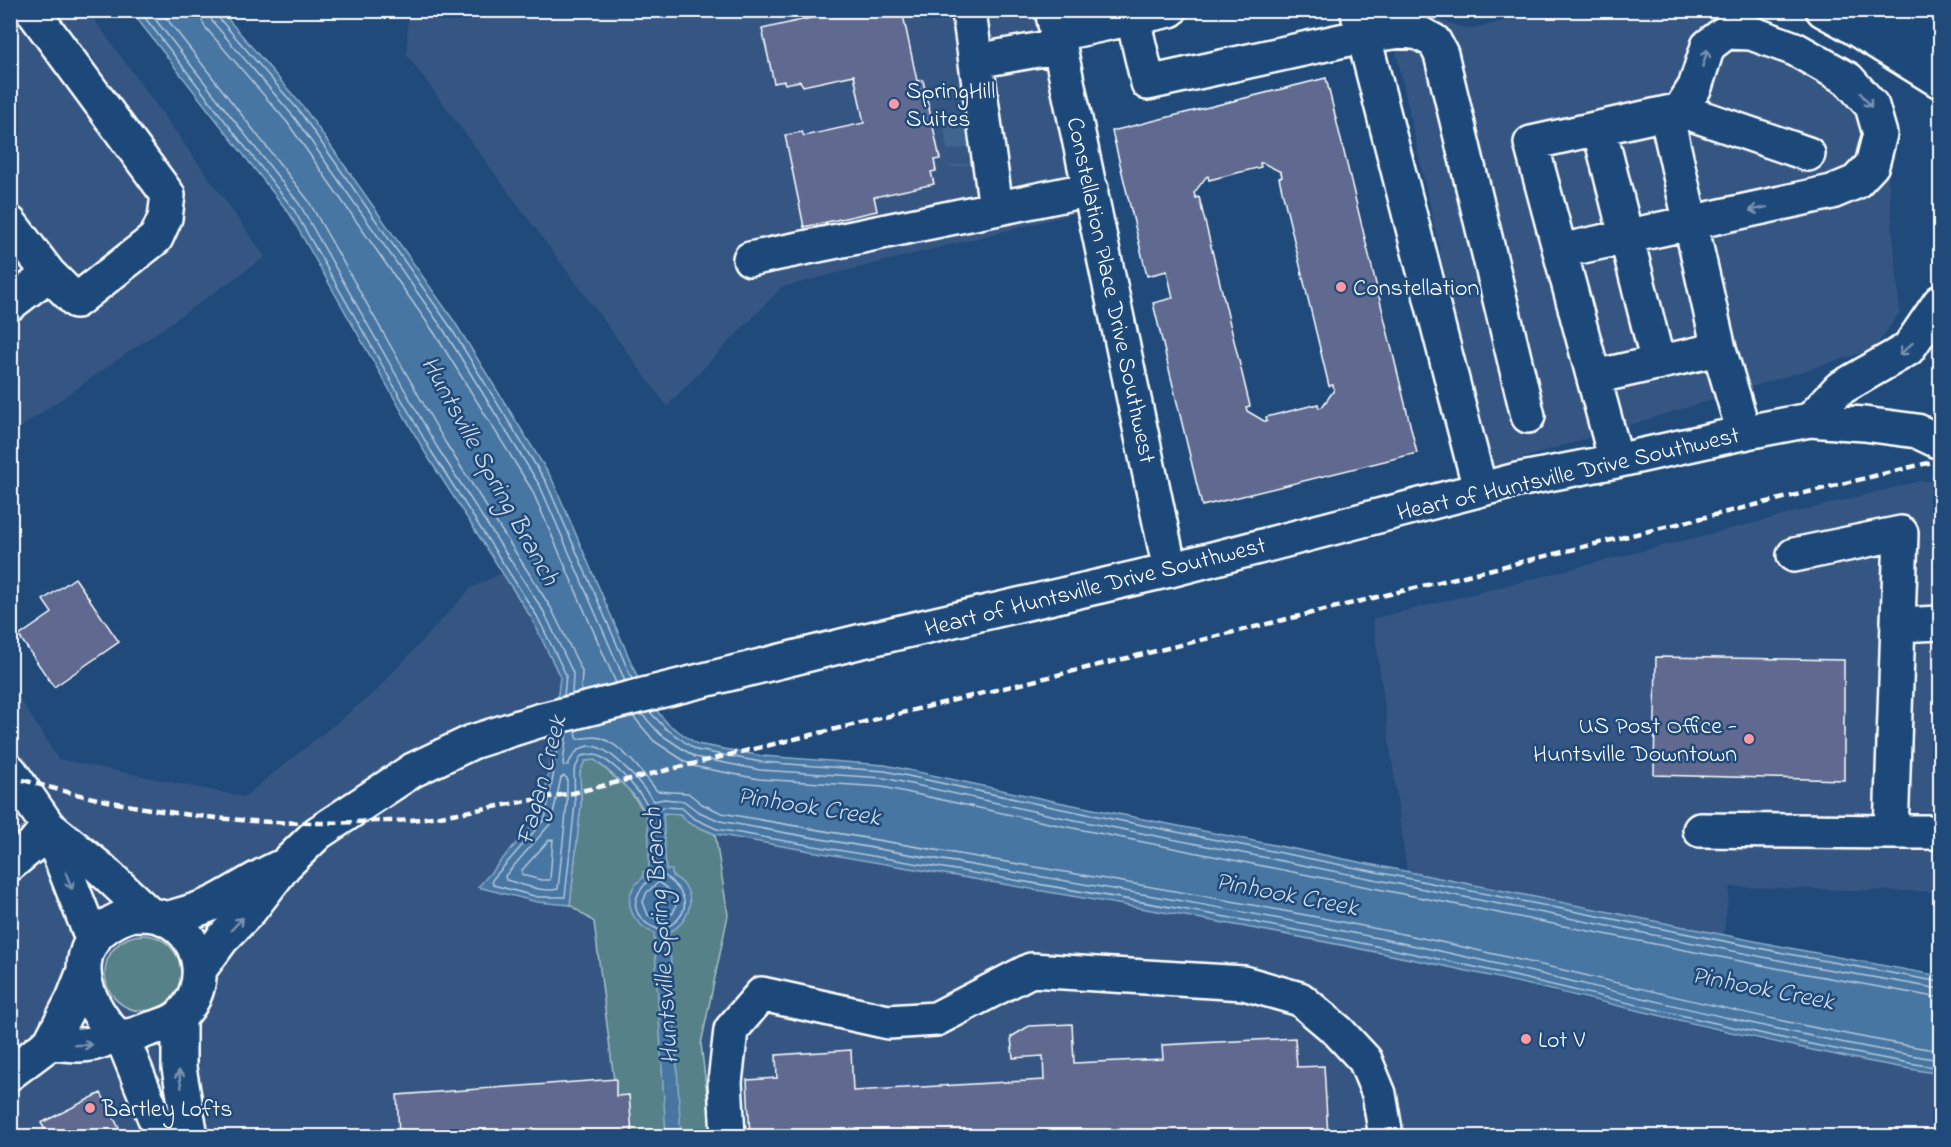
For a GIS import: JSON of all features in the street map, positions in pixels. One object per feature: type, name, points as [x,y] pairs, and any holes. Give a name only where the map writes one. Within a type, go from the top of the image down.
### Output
[{"type":"main road","points":[[10,223],[49,274],[76,301],[156,238],[165,218],[168,195],[32,10]]},
{"type":"main road","points":[[959,115],[977,69],[1057,30],[1133,19],[1170,10]]},
{"type":"main road","points":[[1823,10],[1941,81]]},
{"type":"main road","points":[[1878,10],[1941,47]]},
{"type":"main road","points":[[1933,10],[1934,19],[1941,28]]},
{"type":"main road","points":[[969,12],[996,208]]},
{"type":"main road","points":[[1133,19],[1148,83],[1360,23],[1419,33],[1434,41],[1441,54],[1528,416]]},
{"type":"main road","points":[[1360,23],[1479,489]]},
{"type":"main road","name":"Constellation Place Drive Southwest","points":[[1057,30],[1170,570]]},
{"type":"main road","points":[[1560,251],[1832,192],[1856,182],[1872,165],[1880,134],[1872,106],[1848,79],[1795,49],[1751,33],[1726,32],[1708,46],[1695,87],[1673,111]]},
{"type":"main road","points":[[1673,111],[1692,223],[1719,349],[1744,433]]},
{"type":"main road","points":[[1616,461],[1531,143],[1673,111],[1808,154]]},
{"type":"main road","points":[[1599,128],[1658,363]]},
{"type":"main road","points":[[966,165],[996,208]]},
{"type":"main road","points":[[750,259],[1091,189]]},
{"type":"main road","points":[[10,304],[49,274]]},
{"type":"main road","points":[[1810,420],[1839,388],[1908,349],[1941,302]]},
{"type":"main road","points":[[1594,377],[1719,349]]},
{"type":"main road","name":"Heart of Huntsville Drive Southwest","points":[[200,969],[222,939],[251,909],[285,865],[330,824],[413,770],[472,742],[538,721],[858,642],[1170,570],[1479,489],[1744,433],[1810,420],[1917,431],[1941,442]]},
{"type":"main road","points":[[1794,555],[1901,533],[1891,832]]},
{"type":"main road","points":[[1898,625],[1941,623]]},
{"type":"main road","points":[[10,771],[48,826],[158,916],[180,927],[198,954],[200,969],[198,987],[191,1004],[179,1017],[165,1025],[118,1035],[94,1045],[50,1043]]},
{"type":"main road","points":[[10,864],[33,845],[48,826]]},
{"type":"main road","points":[[48,826],[88,956],[85,984],[89,997],[118,1035],[162,1137]]},
{"type":"main road","points":[[1700,830],[1941,832]]},
{"type":"main road","name":"Heart of Huntsville Drive Southwest","points":[[158,916],[191,912],[214,903],[252,880],[285,865]]},
{"type":"main road","points":[[10,1073],[50,1043],[73,999],[88,956],[103,929],[132,914],[158,916]]},
{"type":"main road","points":[[728,1137],[725,1082],[731,1030],[762,994],[888,1022],[936,1018],[1031,970],[1244,983],[1300,999],[1338,1030],[1365,1060],[1379,1094],[1386,1137]]},
{"type":"main road","points":[[179,1017],[179,1068],[191,1137]]},
{"type":"shaded area","points":[[11,11],[88,11],[265,257],[11,434]]},
{"type":"shaded area","points":[[408,11],[1066,11],[1108,205],[782,287],[667,406],[407,55]]},
{"type":"shaded area","points":[[1387,11],[1408,11],[1469,29],[1550,11],[1716,11],[1745,16],[1844,65],[1881,99],[1900,312],[1874,349],[1488,469]]},
{"type":"shaded area","points":[[1920,481],[1940,481],[1940,892],[1730,887],[1723,935],[1407,872],[1373,619]]},
{"type":"shaded area","points":[[502,573],[532,619],[560,678],[548,776],[540,816],[478,886],[537,902],[570,905],[581,804],[580,772],[628,789],[680,814],[689,823],[715,834],[1244,925],[1429,963],[1761,1041],[1940,1074],[1940,1136],[11,1136],[10,683],[58,759],[244,797],[376,691],[471,588]]},
{"type":"green space","points":[[595,760],[628,789],[646,814],[680,814],[689,823],[715,834],[728,915],[701,1044],[712,1136],[620,1136],[620,1133],[631,1132],[629,1096],[616,1096],[594,922],[570,905],[581,804],[580,772],[585,761]]},
{"type":"green space","points":[[143,935],[157,938],[170,946],[178,959],[181,973],[178,987],[170,1000],[157,1008],[143,1011],[129,1008],[116,1000],[108,987],[105,973],[108,959],[116,946],[129,938]]},
{"type":"water","points":[[131,11],[221,11],[304,108],[454,321],[552,479],[647,699],[668,724],[697,744],[762,756],[885,765],[1058,802],[1940,976],[1940,1074],[1811,1050],[1490,976],[1337,944],[715,834],[689,823],[680,814],[663,813],[666,870],[672,870],[672,876],[681,881],[686,888],[690,904],[683,920],[669,932],[681,1136],[666,1136],[654,933],[639,923],[630,908],[631,892],[643,878],[643,872],[649,871],[648,827],[643,808],[624,785],[595,760],[585,761],[580,772],[581,804],[570,905],[537,902],[478,887],[540,816],[548,776],[560,677],[532,619],[426,454],[289,213]]},
{"type":"building","name":"SpringHill Suites","points":[[846,10],[868,10],[869,12],[902,10],[917,81],[923,80],[940,159],[934,160],[936,171],[931,172],[934,184],[874,197],[877,211],[804,227],[785,135],[802,132],[804,136],[864,123],[854,75],[803,86],[800,81],[785,84],[784,81],[774,83],[762,29]]},
{"type":"building","name":"Constellation","points":[[1326,78],[1417,453],[1202,506],[1153,303],[1173,298],[1167,271],[1147,276],[1112,131]],"holes":[[[1260,163],[1281,172],[1282,177],[1279,178],[1329,386],[1333,385],[1334,390],[1322,407],[1319,408],[1318,404],[1266,417],[1267,421],[1247,411],[1246,407],[1250,406],[1199,197],[1196,198],[1194,193],[1208,176],[1209,180],[1261,167]]]},
{"type":"building","points":[[75,578],[119,642],[54,687],[19,636],[52,613],[43,600]]},
{"type":"building","name":"US Post Office - Huntsville Downtown","points":[[1656,657],[1844,660],[1844,780],[1654,775]]},
{"type":"building","points":[[1072,1024],[1074,1063],[1163,1059],[1162,1045],[1295,1038],[1297,1067],[1324,1066],[1328,1136],[750,1136],[747,1080],[777,1078],[776,1055],[851,1050],[853,1091],[1044,1080],[1043,1056],[1013,1058],[1011,1037],[1029,1026]]},
{"type":"building","points":[[616,1079],[616,1096],[629,1095],[632,1133],[620,1133],[620,1136],[399,1136],[397,1095]]},
{"type":"building","name":"Bartley Lofts","points":[[101,1093],[123,1136],[49,1136],[41,1123]]},
{"type":"tunnel","points":[[959,115],[966,165]]},
{"type":"railway","points":[[10,776],[54,789],[145,808],[237,820],[329,823],[406,820],[452,814],[573,793],[1940,460]]},
{"type":"place","name":"SpringHill Suites","points":[[894,104]]},
{"type":"place","name":"Constellation","points":[[1341,287]]},
{"type":"place","name":"US Post Office - Huntsville Downtown","points":[[1749,739]]},
{"type":"place","name":"Lot V","points":[[1526,1039]]},
{"type":"place","name":"Bartley Lofts","points":[[90,1108]]},
{"type":"water label","name":"Huntsville Spring Branch","points":[[491,470]]},
{"type":"water label","name":"Fagan Creek","points":[[540,780]]},
{"type":"water label","name":"Pinhook Creek","points":[[809,805]]},
{"type":"water label","name":"Pinhook Creek","points":[[1287,893]]},
{"type":"water label","name":"Huntsville Spring Branch","points":[[660,936]]},
{"type":"water label","name":"Pinhook Creek","points":[[1763,987]]}]
